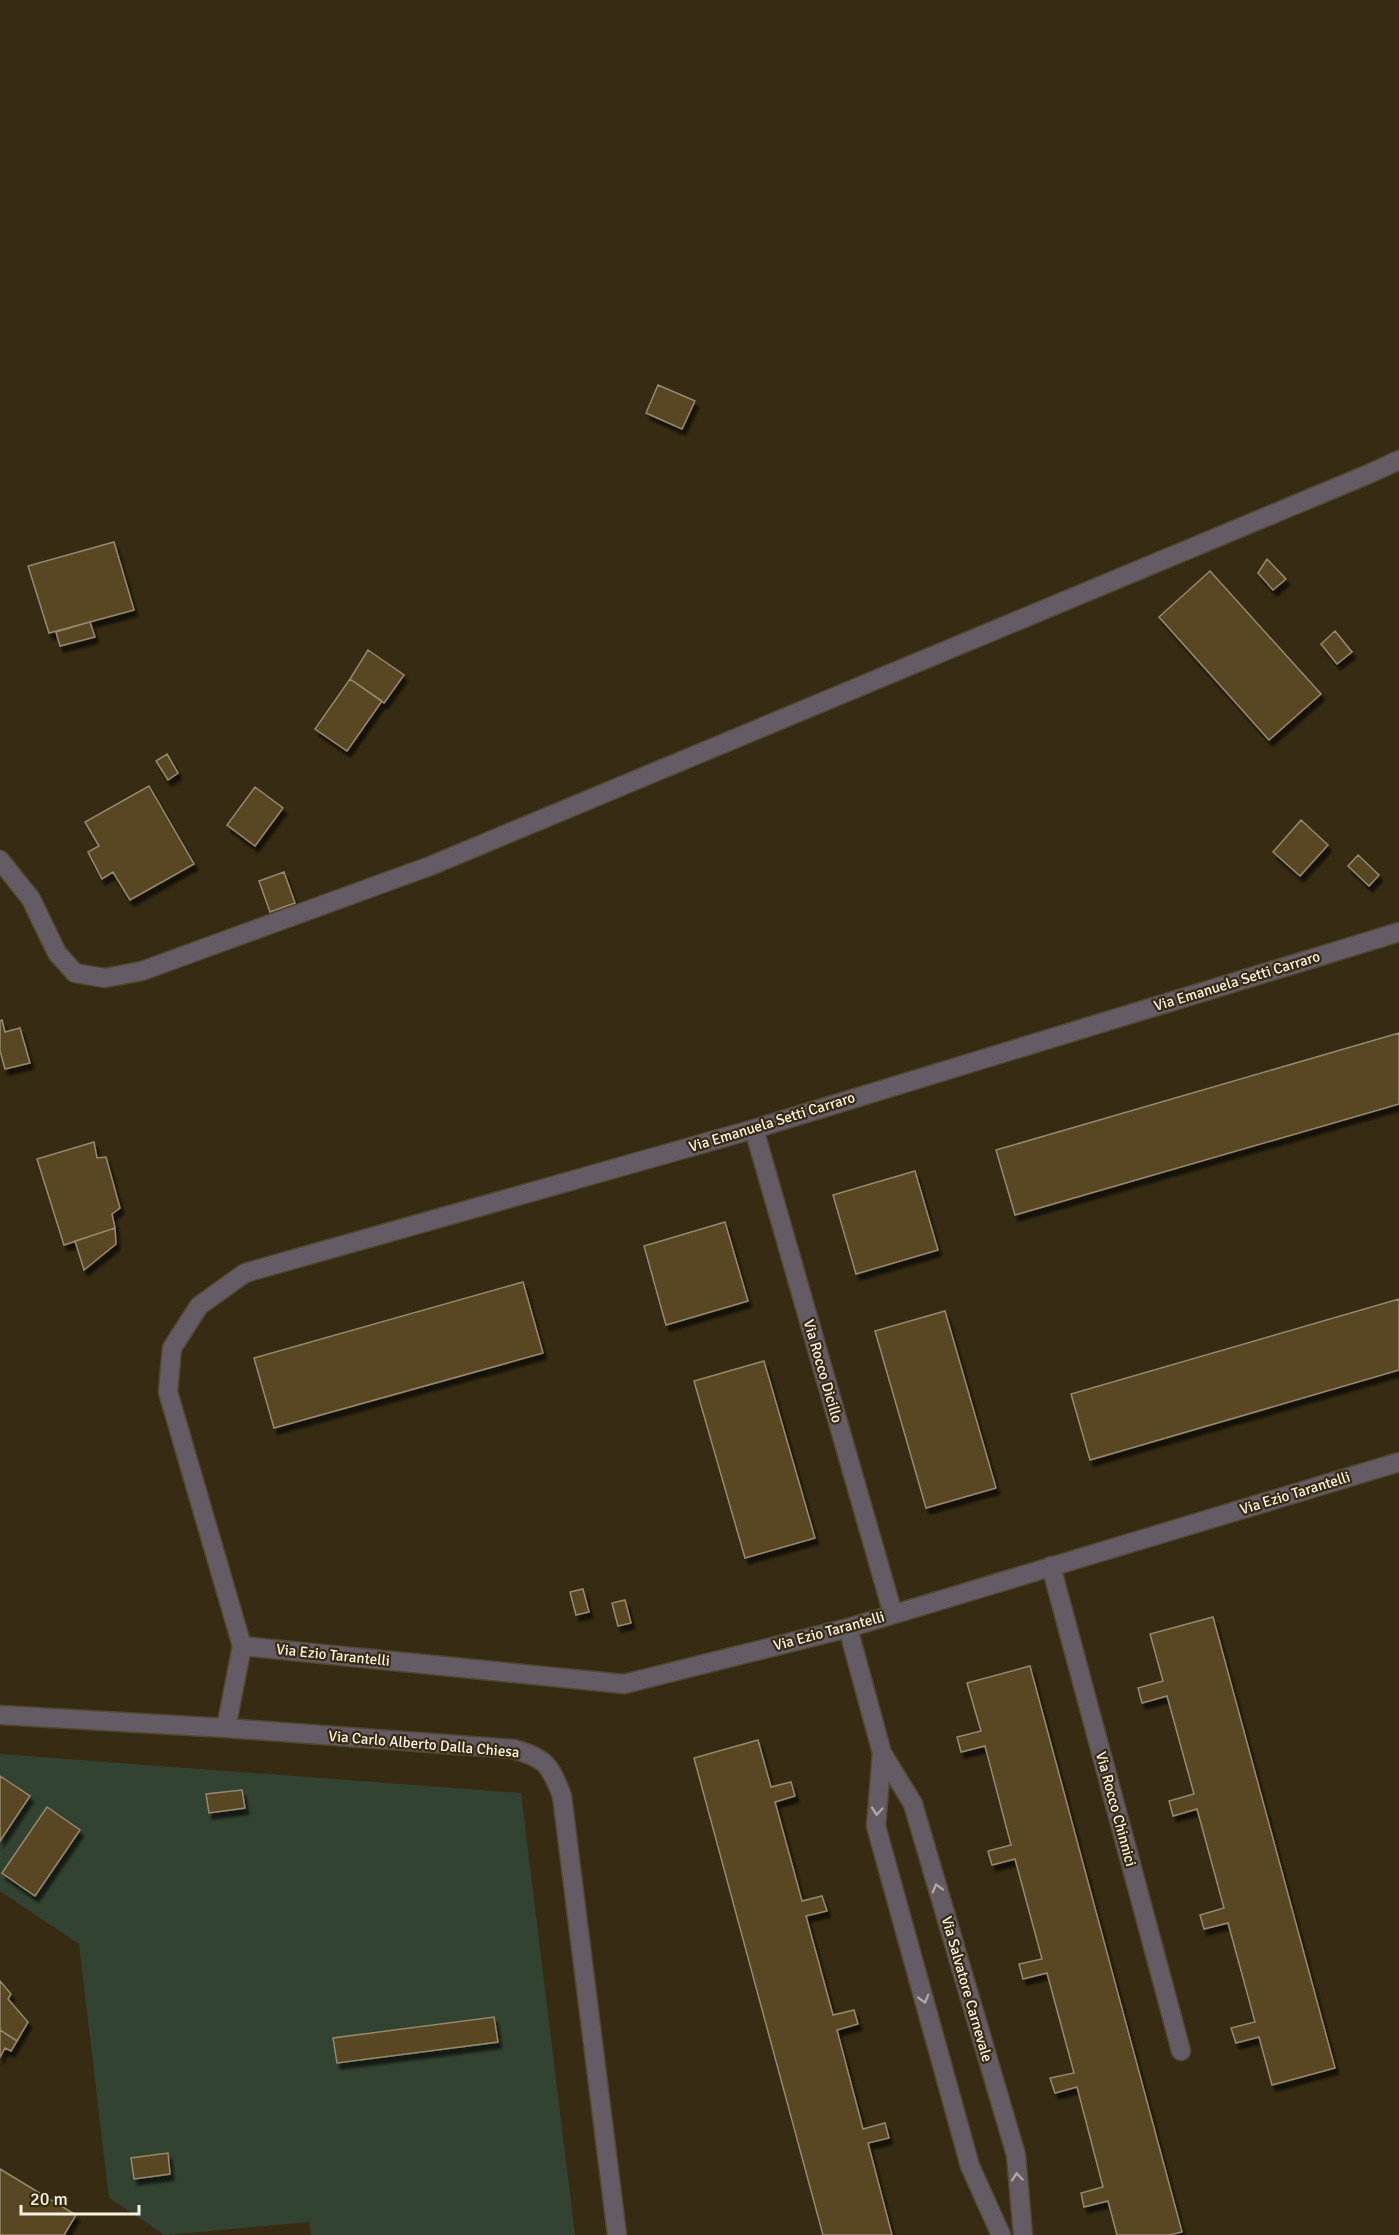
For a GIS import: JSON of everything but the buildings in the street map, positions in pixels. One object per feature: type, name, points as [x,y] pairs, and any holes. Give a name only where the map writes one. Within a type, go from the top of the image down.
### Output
[{"type":"street","points":[[0,860],[31,899],[57,953],[75,973],[105,978],[142,971],[441,861],[1349,483],[1399,460]]},
{"type":"street","name":"Via Emanuela Setti Carraro","points":[[242,1646],[168,1392],[172,1348],[199,1306],[245,1273],[754,1129],[1399,932]]},
{"type":"street","name":"Via Rocco Dicillo","points":[[754,1129],[893,1614]]},
{"type":"street","name":"Via Ezio Tarantelli","points":[[242,1646],[624,1684],[848,1628],[1399,1462]]},
{"type":"street","name":"Via Rocco Chinnici","points":[[1051,1566],[1181,2051]]},
{"type":"street","name":"Via Salvatore Carnevale","points":[[848,1628],[882,1753],[913,1804],[1016,2155],[1023,2235]]},
{"type":"street","points":[[226,1728],[242,1646]]},
{"type":"street","name":"Via Carlo Alberto Dalla Chiesa","points":[[0,1715],[226,1728],[513,1749],[533,1754],[552,1770],[562,1796],[617,2235]]},
{"type":"street","name":"Via Salvatore Carnevale","points":[[882,1753],[876,1827],[970,2166],[1001,2235]]},
{"type":"green space","points":[[0,1754],[521,1793],[575,2235],[311,2235],[309,2222],[165,2235],[109,2198],[79,1944],[0,1891]]}]
